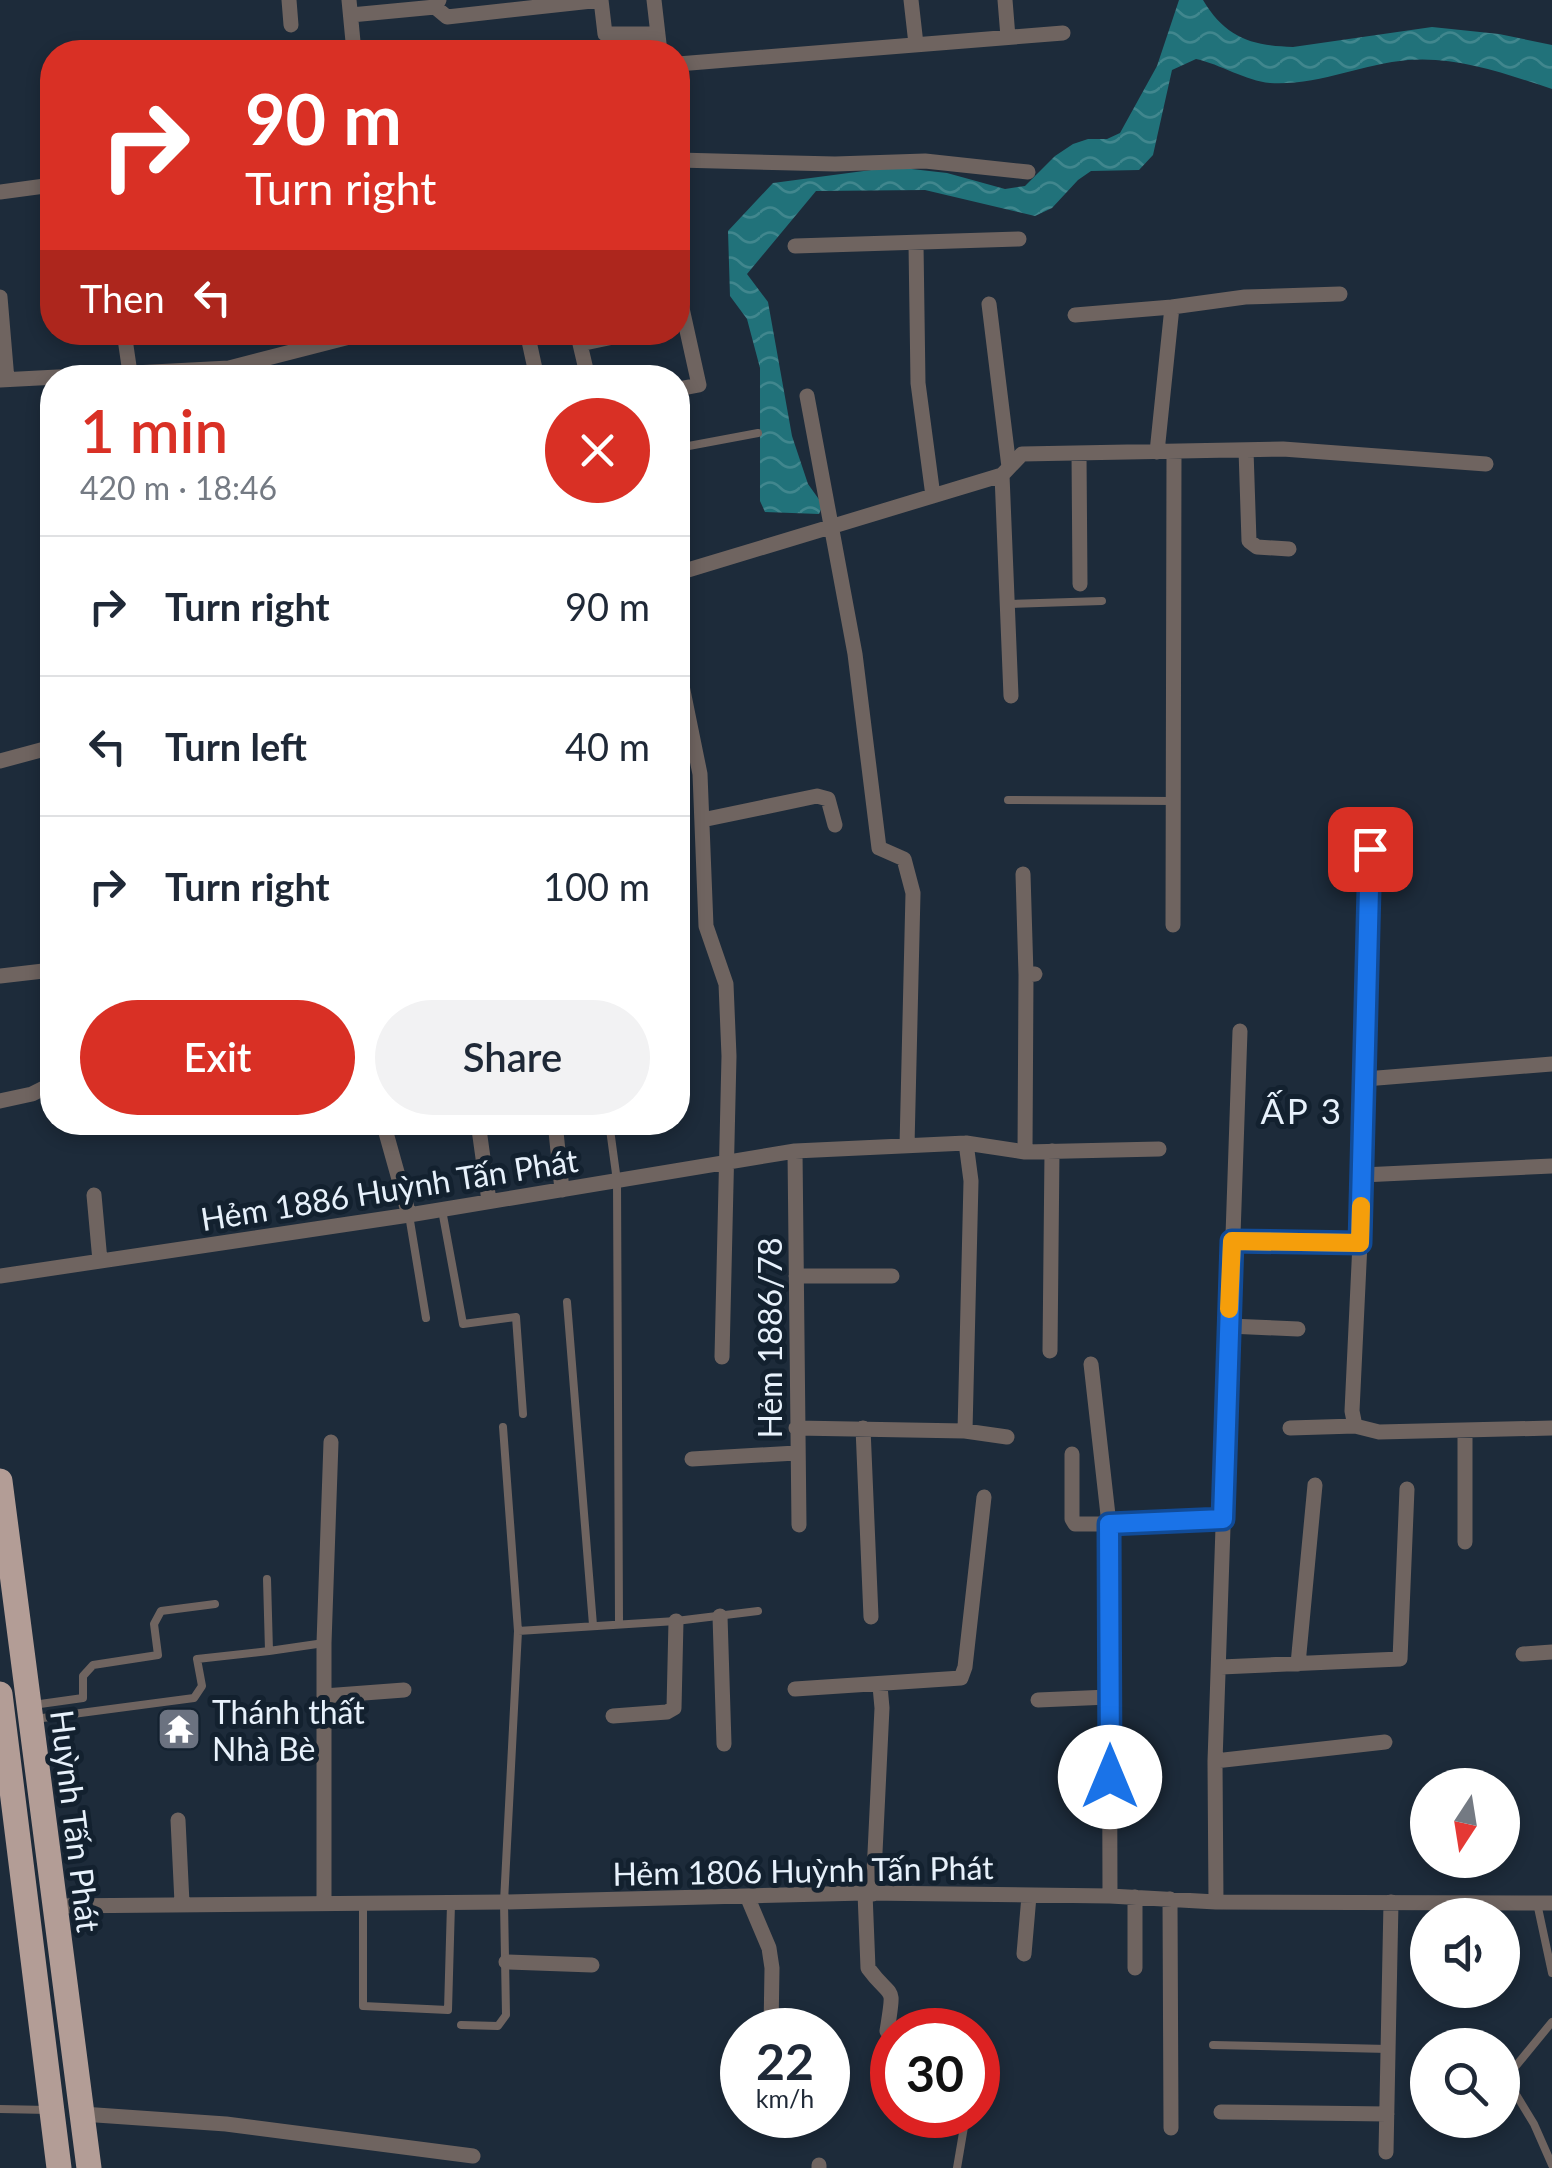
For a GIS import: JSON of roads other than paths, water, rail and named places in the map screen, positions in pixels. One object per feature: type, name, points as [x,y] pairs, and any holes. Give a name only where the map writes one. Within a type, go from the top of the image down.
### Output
[{"type":"main road","name":"Huỳnh Tấn Phát","points":[[0,1481],[89,2168]]},
{"type":"main road","name":"Huỳnh Tấn Phát","points":[[0,1692],[60,2168]]},
{"type":"street","points":[[289,0],[290,25]]},
{"type":"street","points":[[353,40],[350,8],[437,3],[448,17],[601,0],[605,34],[658,34]]},
{"type":"street","points":[[654,0],[659,40]]},
{"type":"street","points":[[911,0],[916,44]]},
{"type":"street","points":[[1005,0],[1008,37]]},
{"type":"street","points":[[690,63],[1063,33]]},
{"type":"street","points":[[690,160],[835,164],[925,161],[1028,172]]},
{"type":"street","points":[[0,192],[40,187]]},
{"type":"street","points":[[795,246],[1019,240]]},
{"type":"street","points":[[916,244],[918,383],[933,496]]},
{"type":"street","points":[[1075,315],[1245,297],[1340,294]]},
{"type":"street","points":[[0,297],[4,380],[40,378]]},
{"type":"street","points":[[989,304],[1005,471],[1011,696]]},
{"type":"street","points":[[1157,452],[1172,307]]},
{"type":"street","points":[[267,365],[329,345]]},
{"type":"street","points":[[688,345],[700,385],[690,387]]},
{"type":"street","points":[[807,396],[855,654],[879,848],[904,859],[912,893],[907,1146]]},
{"type":"street","points":[[690,569],[1005,471],[1022,454],[1284,449],[1486,464]]},
{"type":"street","points":[[1246,450],[1249,541],[1257,547],[1290,548]]},
{"type":"street","points":[[1173,926],[1174,452]]},
{"type":"street","points":[[1079,453],[1080,584]]},
{"type":"street","points":[[690,724],[702,820],[706,926],[726,984],[729,1056],[722,1357]]},
{"type":"street","points":[[0,761],[40,750]]},
{"type":"street","points":[[702,820],[817,796],[828,799],[835,825]]},
{"type":"street","points":[[1354,1418],[1370,849]]},
{"type":"street","points":[[1023,874],[1031,975],[1024,1152]]},
{"type":"street","points":[[0,976],[40,971]]},
{"type":"street","points":[[1216,1902],[1215,1761],[1240,1031]]},
{"type":"street","points":[[1365,1079],[1552,1064]]},
{"type":"street","points":[[0,1101],[40,1090]]},
{"type":"street","points":[[387,1135],[409,1215]]},
{"type":"street","points":[[480,1135],[489,1201]]},
{"type":"street","points":[[556,1135],[562,1190]]},
{"type":"street","points":[[965,1430],[971,1182],[966,1143]]},
{"type":"street","name":"Hẻm 1886 Huỳnh Tấn Phát","points":[[0,1276],[442,1210],[795,1151],[966,1143],[1024,1152],[1159,1149]]},
{"type":"street","name":"Hẻm 1886/78","points":[[795,1151],[799,1525]]},
{"type":"street","points":[[1050,1350],[1052,1152]]},
{"type":"street","points":[[1362,1175],[1552,1166]]},
{"type":"street","points":[[94,1195],[100,1261]]},
{"type":"street","points":[[1232,1241],[1360,1243]]},
{"type":"street","points":[[796,1276],[892,1276]]},
{"type":"street","points":[[1229,1326],[1298,1329]]},
{"type":"street","points":[[1092,1364],[1109,1524],[1110,1896]]},
{"type":"street","points":[[1290,1428],[1354,1418],[1380,1432],[1552,1428]]},
{"type":"street","points":[[796,1428],[965,1430],[1007,1437]]},
{"type":"street","points":[[863,1428],[871,1618]]},
{"type":"street","points":[[1465,1430],[1465,1542]]},
{"type":"street","points":[[324,1902],[324,1642],[331,1442]]},
{"type":"street","points":[[692,1458],[796,1454]]},
{"type":"street","points":[[1072,1454],[1075,1524],[1223,1519]]},
{"type":"street","points":[[1298,1664],[1315,1486]]},
{"type":"street","points":[[1221,1667],[1400,1659],[1407,1489]]},
{"type":"street","points":[[795,1689],[956,1680],[964,1674],[984,1497]]},
{"type":"street","points":[[720,1616],[724,1744]]},
{"type":"street","points":[[613,1716],[667,1712],[674,1708],[676,1621]]},
{"type":"street","points":[[1522,1654],[1552,1652]]},
{"type":"street","points":[[880,1686],[868,1968],[889,1988],[890,2008]]},
{"type":"street","points":[[324,1696],[404,1690]]},
{"type":"street","points":[[0,1692],[28,1704]]},
{"type":"street","points":[[1038,1700],[1109,1697]]},
{"type":"street","points":[[1215,1761],[1385,1742]]},
{"type":"street","points":[[178,1820],[182,1904]]},
{"type":"street","name":"Hẻm 1806 Huỳnh Tấn Phát","points":[[54,1906],[869,1894],[1110,1896],[1216,1902],[1545,1903]]},
{"type":"street","points":[[747,1896],[769,1948],[771,2008]]},
{"type":"street","points":[[1024,1954],[1029,1896]]},
{"type":"street","points":[[1135,1897],[1135,1968]]},
{"type":"street","points":[[1170,1899],[1172,2128]]},
{"type":"street","points":[[1386,2152],[1391,1902]]},
{"type":"street","points":[[506,1962],[592,1965]]},
{"type":"street","points":[[1221,2112],[1387,2114]]},
{"type":"street","points":[[82,2114],[226,2124],[473,2156]]},
{"type":"lane","points":[[690,446],[758,433]]},
{"type":"lane","points":[[1008,604],[1102,602]]},
{"type":"lane","points":[[1008,800],[1173,801]]},
{"type":"lane","points":[[611,1135],[617,1180],[620,1622]]},
{"type":"lane","points":[[442,1210],[463,1324],[516,1317],[522,1414]]},
{"type":"lane","points":[[409,1215],[426,1318]]},
{"type":"lane","points":[[567,1302],[594,1626]]},
{"type":"lane","points":[[462,2025],[498,2026],[504,2022],[504,1902],[518,1631],[503,1427]]},
{"type":"lane","points":[[267,1579],[268,1650]]},
{"type":"lane","points":[[28,1704],[83,1698],[82,1676],[93,1665],[158,1655],[154,1624],[161,1611],[215,1604]]},
{"type":"lane","points":[[518,1631],[676,1621],[758,1611]]},
{"type":"lane","points":[[28,1704],[194,1698],[202,1686],[197,1659],[324,1642]]},
{"type":"lane","points":[[362,1902],[363,2006],[448,2010],[452,1902]]},
{"type":"lane","points":[[1545,1903],[1552,1973]]},
{"type":"lane","points":[[1552,2022],[1506,2078],[1534,2124],[1552,2165]]},
{"type":"lane","points":[[1214,2045],[1388,2049]]},
{"type":"lane","points":[[0,2109],[52,2110]]},
{"type":"lane","points":[[957,2168],[962,2138]]},
{"type":"water","points":[[1179,0],[1203,0],[1230,31],[1278,46],[1432,27],[1499,34],[1552,45],[1552,89],[1482,67],[1427,59],[1305,81],[1270,83],[1196,59],[1172,70],[1153,155],[1139,170],[1091,171],[1052,208],[1035,216],[925,190],[816,191],[747,274],[768,302],[792,436],[808,484],[823,505],[819,514],[765,512],[760,501],[760,368],[747,319],[730,296],[728,231],[773,183],[894,167],[947,173],[1005,189],[1025,186],[1073,144],[1120,133],[1157,66]]},
{"type":"place","name":"Thánh thất Nhà Bè","points":[[179,1729]]},
{"type":"district","name":"ẤP 3","points":[[1302,1110]]}]
